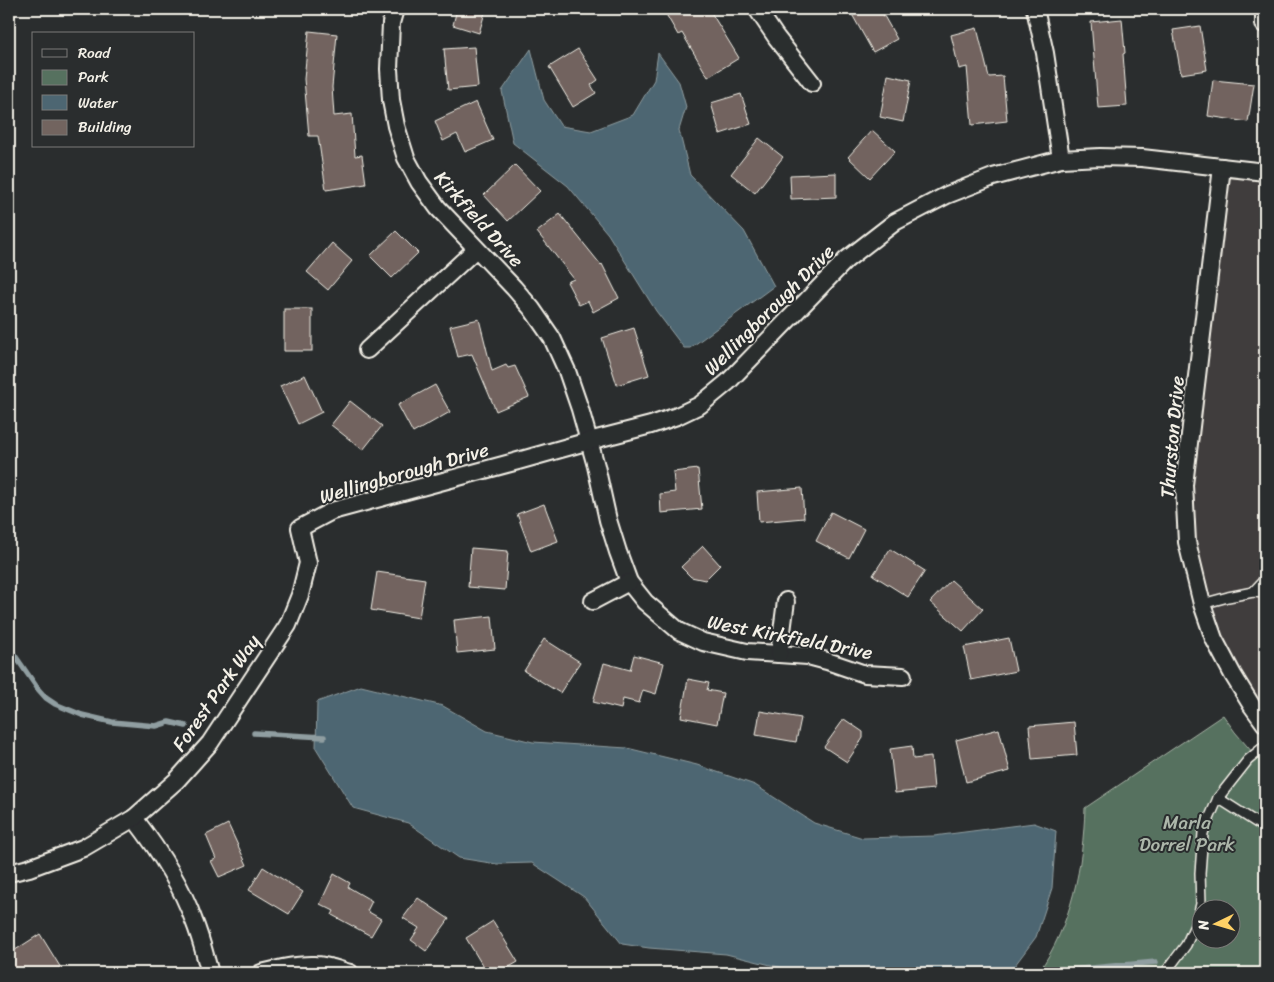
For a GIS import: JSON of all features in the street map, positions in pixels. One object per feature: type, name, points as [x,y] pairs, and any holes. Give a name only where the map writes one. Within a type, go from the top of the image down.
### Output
[{"type":"street","name":"Kirkfield Drive","points":[[395,9],[392,23],[389,69],[391,100],[396,126],[406,158],[419,182],[438,208],[526,302],[552,338],[567,370],[589,441]]},
{"type":"street","points":[[757,9],[812,83]]},
{"type":"street","points":[[1035,9],[1045,53],[1061,159]]},
{"type":"street","name":"Wellingborough Drive","points":[[300,528],[332,511],[651,425],[700,405],[728,382],[846,260],[896,222],[947,195],[993,177],[1061,159],[1100,157],[1142,158],[1265,172]]},
{"type":"street","name":"Thurston Drive","points":[[1222,167],[1184,485],[1187,542],[1202,604],[1214,639],[1233,675],[1265,724]]},
{"type":"street","points":[[367,350],[476,249]]},
{"type":"street","name":"West Kirkfield Drive","points":[[589,441],[608,520],[629,582],[645,602],[678,631],[703,642],[747,652],[808,656],[827,660],[865,674],[903,676]]},
{"type":"street","name":"Forest Park Way","points":[[9,873],[38,865],[83,848],[134,818],[177,780],[210,743],[288,625],[300,595],[308,562],[300,528]]},
{"type":"street","points":[[593,601],[629,582]]},
{"type":"street","points":[[779,654],[786,601]]},
{"type":"street","points":[[134,818],[162,858],[182,893],[194,921],[210,973]]},
{"type":"street","points":[[261,973],[300,965],[317,965],[350,973]]},
{"type":"lane","points":[[1252,592],[1265,579]]},
{"type":"lane","points":[[1202,604],[1252,592],[1265,593]]},
{"type":"lane","points":[[1165,973],[1186,945],[1196,923],[1201,904],[1200,873],[1203,833],[1218,798],[1248,760],[1265,746]]},
{"type":"lane","points":[[1218,798],[1265,828]]},
{"type":"shaded area","points":[[1222,167],[1265,172],[1265,724],[1202,604],[1184,485]]},
{"type":"green space","name":"Marla Dorrel Park","points":[[1223,715],[1265,767],[1265,973],[1038,973],[1059,935],[1074,894],[1084,830],[1085,808]]},
{"type":"water","points":[[531,49],[544,100],[561,126],[591,131],[633,115],[654,80],[658,53],[679,82],[686,107],[679,130],[690,175],[744,231],[774,286],[690,348],[684,348],[656,311],[608,234],[568,186],[513,143],[502,91]]},
{"type":"water","points":[[361,686],[443,706],[487,731],[533,742],[627,748],[697,765],[755,785],[814,823],[863,838],[934,836],[1034,823],[1056,831],[1052,888],[1036,937],[1009,973],[803,973],[726,954],[622,944],[584,897],[532,863],[497,864],[459,858],[408,823],[353,808],[316,748],[317,702]]},
{"type":"building","points":[[457,9],[486,9],[479,33],[453,25]]},
{"type":"building","points":[[663,9],[709,9],[739,58],[708,77],[682,33],[678,35]]},
{"type":"building","points":[[849,9],[880,9],[897,39],[873,52]]},
{"type":"building","points":[[1122,19],[1127,106],[1098,108],[1091,22]]},
{"type":"building","points":[[1200,26],[1207,70],[1181,74],[1173,30]]},
{"type":"building","points":[[977,28],[989,77],[1003,76],[1007,121],[972,125],[967,67],[959,69],[951,35]]},
{"type":"building","points":[[309,31],[337,34],[332,87],[334,116],[352,114],[355,156],[362,155],[366,184],[326,190],[318,136],[309,136],[304,79]]},
{"type":"building","points":[[474,47],[478,87],[448,90],[444,49]]},
{"type":"building","points":[[578,49],[598,80],[591,85],[596,93],[573,107],[549,67]]},
{"type":"building","points":[[888,75],[911,80],[903,122],[880,117]]},
{"type":"building","points":[[1213,80],[1254,84],[1248,122],[1208,116]]},
{"type":"building","points":[[741,94],[751,124],[720,134],[711,103]]},
{"type":"building","points":[[476,102],[493,140],[465,152],[457,134],[443,141],[435,121]]},
{"type":"building","points":[[872,130],[895,151],[870,178],[848,157]]},
{"type":"building","points":[[759,138],[783,157],[755,193],[731,174]]},
{"type":"building","points":[[515,165],[540,191],[508,221],[484,195]]},
{"type":"building","points":[[836,173],[836,197],[791,199],[790,175]]},
{"type":"building","points":[[560,214],[602,264],[619,298],[593,312],[588,301],[579,305],[567,282],[574,279],[537,232]]},
{"type":"building","points":[[396,231],[418,253],[392,278],[370,256]]},
{"type":"building","points":[[332,243],[352,261],[328,290],[307,272]]},
{"type":"building","points":[[284,309],[312,309],[312,351],[284,351]]},
{"type":"building","points":[[479,319],[492,371],[506,365],[508,368],[515,366],[529,397],[496,411],[472,354],[458,357],[450,326]]},
{"type":"building","points":[[634,328],[649,375],[617,385],[602,338]]},
{"type":"building","points":[[305,375],[322,412],[298,424],[280,386]]},
{"type":"building","points":[[435,385],[450,412],[413,433],[398,405]]},
{"type":"building","points":[[350,401],[382,426],[363,450],[331,425]]},
{"type":"building","points":[[698,469],[702,509],[661,513],[660,494],[675,492],[673,472]]},
{"type":"building","points":[[802,488],[804,518],[759,522],[757,492]]},
{"type":"building","points":[[544,504],[558,541],[531,551],[517,514]]},
{"type":"building","points":[[831,512],[864,529],[849,558],[816,541]]},
{"type":"building","points":[[703,546],[720,565],[705,580],[691,577],[681,567]]},
{"type":"building","points":[[471,548],[508,551],[505,590],[468,587]]},
{"type":"building","points":[[890,549],[925,571],[908,597],[873,575]]},
{"type":"building","points":[[377,572],[425,579],[419,618],[371,610]]},
{"type":"building","points":[[951,580],[983,609],[963,631],[930,602]]},
{"type":"building","points":[[492,616],[495,649],[457,653],[454,620]]},
{"type":"building","points":[[1009,638],[1016,671],[971,680],[964,647]]},
{"type":"building","points":[[544,639],[580,662],[560,693],[524,671]]},
{"type":"building","points":[[634,655],[664,663],[656,694],[643,690],[639,703],[623,699],[621,709],[593,702],[604,663],[630,670]]},
{"type":"building","points":[[688,679],[709,683],[707,690],[723,693],[717,724],[681,717]]},
{"type":"building","points":[[760,711],[801,718],[796,742],[756,735]]},
{"type":"building","points":[[844,719],[863,732],[863,738],[847,762],[824,747]]},
{"type":"building","points":[[1074,722],[1077,755],[1032,759],[1029,726]]},
{"type":"building","points":[[999,729],[1010,771],[966,782],[956,740]]},
{"type":"building","points":[[912,746],[913,759],[931,757],[934,789],[895,793],[890,749]]},
{"type":"building","points":[[228,824],[247,865],[219,877],[211,861],[216,859],[206,835]]},
{"type":"building","points":[[263,867],[303,892],[289,914],[249,890]]},
{"type":"building","points":[[334,874],[350,883],[348,887],[372,901],[367,911],[381,919],[371,936],[332,915],[334,911],[320,904]]},
{"type":"building","points":[[418,898],[449,919],[426,951],[411,940],[419,928],[403,918]]},
{"type":"building","points":[[493,921],[518,962],[499,973],[487,973],[466,938]]},
{"type":"building","points":[[40,934],[64,973],[9,973],[9,954]]},
{"type":"waterway","points":[[9,647],[38,689],[55,704],[82,715],[112,722],[156,726],[169,722],[186,726]]},
{"type":"waterway","points":[[254,733],[324,737]]},
{"type":"waterway","points":[[1038,973],[1156,962]]}]
